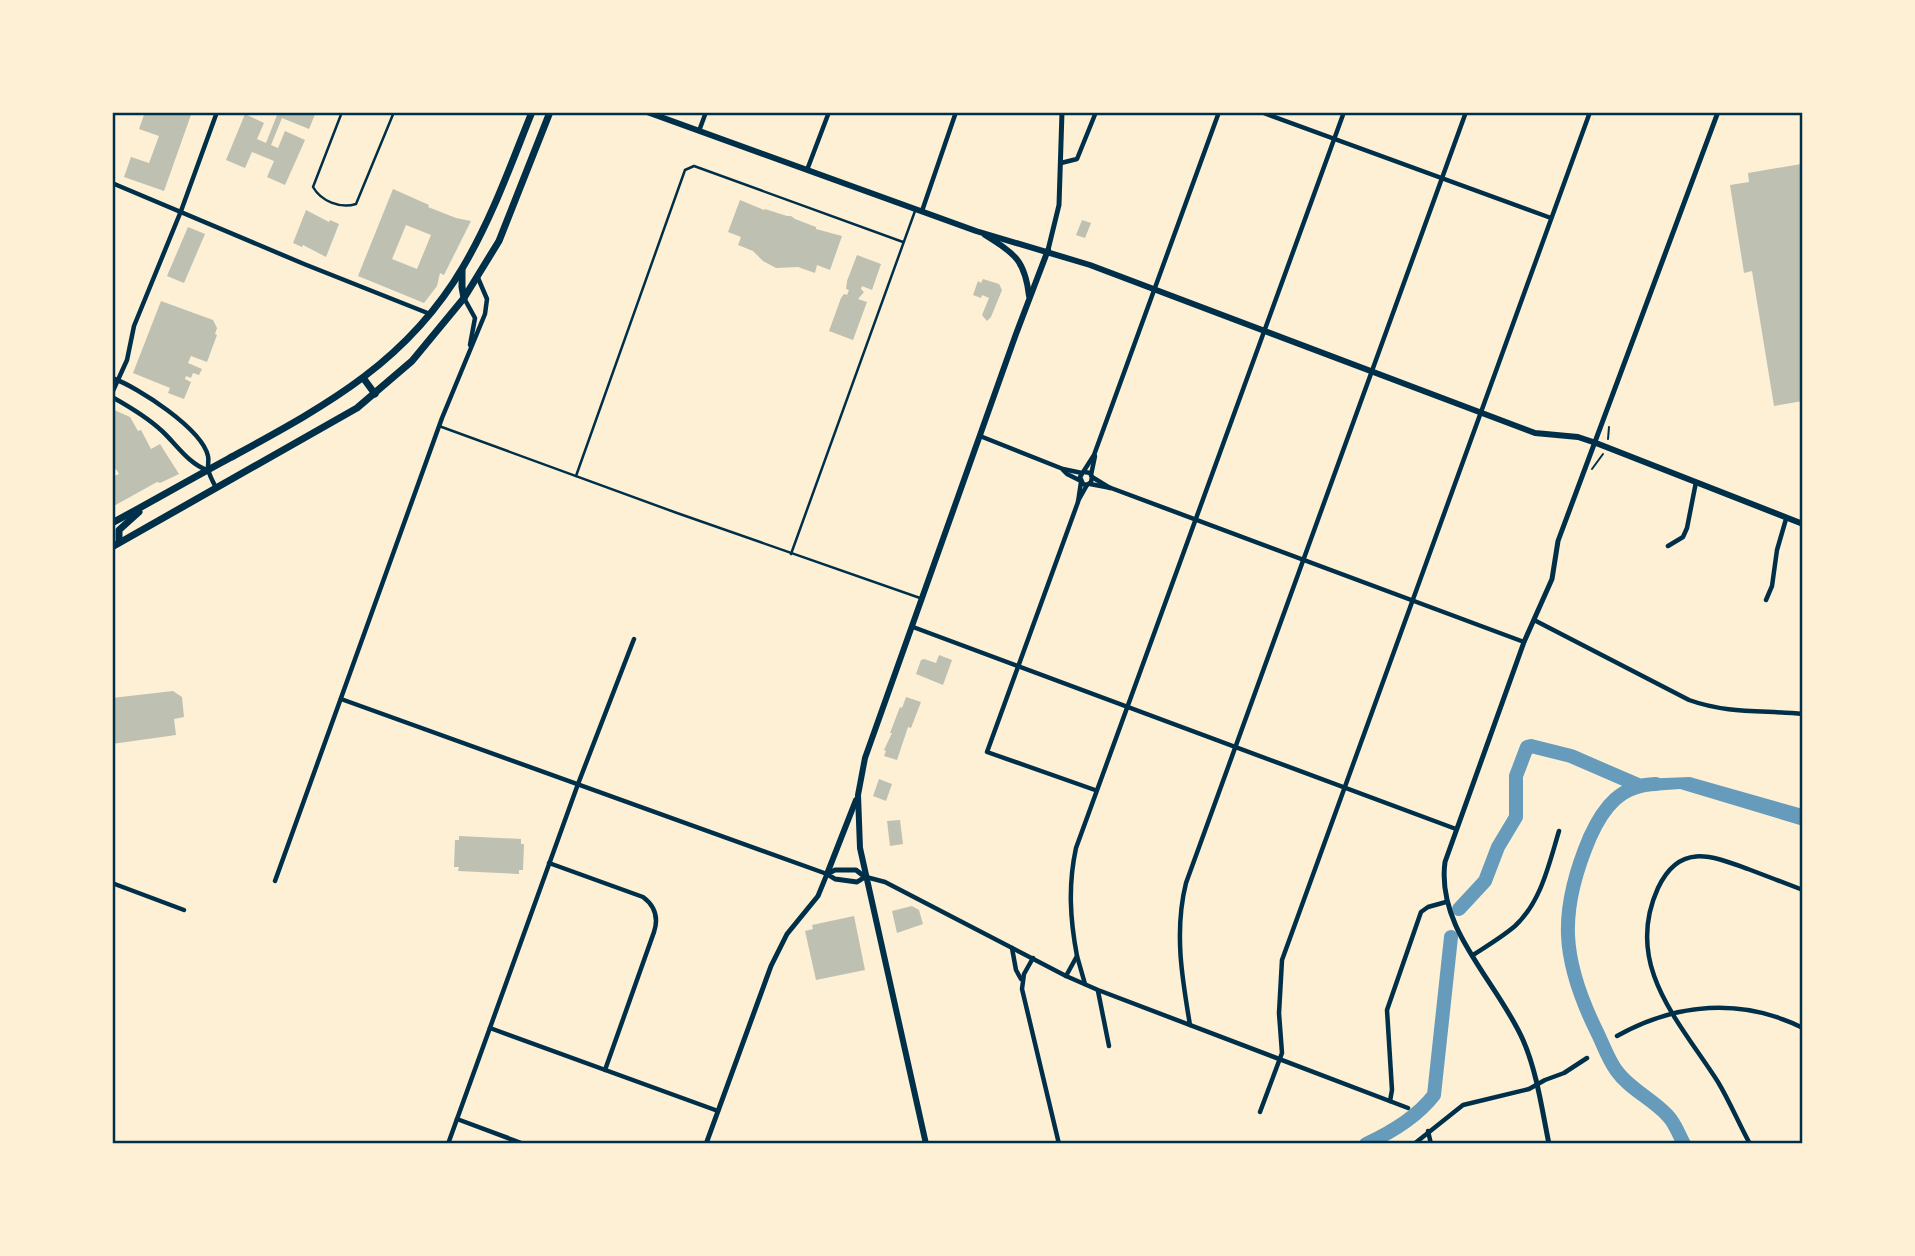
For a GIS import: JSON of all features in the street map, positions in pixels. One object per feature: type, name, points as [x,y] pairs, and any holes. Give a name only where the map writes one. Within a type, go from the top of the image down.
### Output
[{"type":"main road","points":[[112,523],[302,419],[364,379],[414,334],[462,269],[493,208],[532,112]]},
{"type":"main road","points":[[116,545],[331,424],[374,394],[412,361],[478,278],[499,240],[550,112]]},
{"type":"main road","points":[[647,112],[981,232],[1048,250],[1479,414],[1535,433],[1578,437],[1596,443],[1803,524]]},
{"type":"main road","points":[[981,232],[1018,258],[1024,271],[1029,297]]},
{"type":"main road","points":[[827,874],[858,795],[865,758],[1048,250]]},
{"type":"main road","points":[[462,269],[464,298]]},
{"type":"main road","points":[[364,379],[374,394]]},
{"type":"main road","points":[[116,545],[119,530],[153,500]]},
{"type":"main road","points":[[858,795],[858,830],[865,877],[926,1144]]},
{"type":"street","points":[[208,470],[194,465],[180,448],[147,418],[112,395],[127,360],[134,326],[181,211],[217,112]]},
{"type":"street","points":[[699,131],[706,112]]},
{"type":"street","points":[[807,170],[829,112]]},
{"type":"street","points":[[919,210],[956,112]]},
{"type":"street","points":[[1048,250],[1059,205],[1062,112]]},
{"type":"street","points":[[1061,163],[1077,159],[1096,112]]},
{"type":"street","points":[[1095,790],[987,752],[1078,502],[1080,481],[1094,455],[1219,112]]},
{"type":"street","points":[[1261,112],[1551,218]]},
{"type":"street","points":[[1085,985],[1070,916],[1071,870],[1076,848],[1125,707],[1344,112]]},
{"type":"street","points":[[1190,1025],[1180,954],[1180,909],[1186,883],[1466,112]]},
{"type":"street","points":[[1260,1112],[1282,1053],[1279,1013],[1282,960],[1590,112]]},
{"type":"street","points":[[1549,1144],[1529,1058],[1518,1030],[1455,928],[1446,902],[1443,874],[1456,829],[1524,642],[1552,579],[1558,541],[1718,112]]},
{"type":"street","points":[[112,183],[427,314]]},
{"type":"street","points":[[275,881],[439,426],[480,330],[487,305],[486,294],[478,278]]},
{"type":"street","points":[[464,298],[475,318],[470,349]]},
{"type":"street","points":[[112,377],[147,395],[178,418],[193,434],[208,455],[208,470],[216,488]]},
{"type":"street","points":[[980,436],[1063,469],[1092,476],[1111,488]]},
{"type":"street","points":[[1078,502],[1092,476],[1094,455]]},
{"type":"street","points":[[1063,469],[1080,481],[1111,488],[1524,642]]},
{"type":"street","points":[[1668,546],[1683,537],[1687,528],[1696,481]]},
{"type":"street","points":[[1766,600],[1772,586],[1777,550],[1786,519]]},
{"type":"street","points":[[1534,620],[1689,700],[1711,708],[1803,714]]},
{"type":"street","points":[[913,626],[1456,829]]},
{"type":"street","points":[[448,1144],[549,863],[634,639]]},
{"type":"street","points":[[341,699],[835,878],[857,883],[865,877]]},
{"type":"street","points":[[1473,955],[1514,927],[1527,912],[1547,873],[1559,831]]},
{"type":"street","points":[[1750,1144],[1720,1086],[1672,1012],[1652,975],[1646,937],[1653,900],[1666,873],[1684,858],[1713,856],[1803,890]]},
{"type":"street","points":[[549,863],[638,895],[648,900],[654,909],[656,926],[605,1070]]},
{"type":"street","points":[[708,1144],[771,966],[787,934],[818,896],[827,874],[835,870],[856,870],[865,877],[885,882],[1085,985],[1408,1108]]},
{"type":"street","points":[[112,883],[184,910]]},
{"type":"street","points":[[1390,1101],[1392,1090],[1387,1010],[1421,912],[1446,902]]},
{"type":"street","points":[[1012,947],[1059,1144]]},
{"type":"street","points":[[1066,976],[1077,956]]},
{"type":"street","points":[[1022,981],[1033,958]]},
{"type":"street","points":[[1098,990],[1109,1046]]},
{"type":"street","points":[[1617,1036],[1634,1026],[1672,1012],[1710,1008],[1747,1009],[1777,1016],[1803,1028]]},
{"type":"street","points":[[490,1028],[718,1111]]},
{"type":"street","points":[[1414,1144],[1463,1105],[1530,1088],[1564,1073],[1587,1058]]},
{"type":"street","points":[[457,1119],[524,1144]]},
{"type":"street","points":[[1428,1132],[1431,1144]]},
{"type":"lane","points":[[342,112],[313,187],[321,197],[343,206],[356,204],[394,112]]},
{"type":"lane","points":[[576,476],[685,170],[694,166],[904,242]]},
{"type":"lane","points":[[791,554],[904,242],[919,210]]},
{"type":"lane","points":[[439,426],[923,599]]},
{"type":"path","points":[[1585,473],[1595,467],[1602,455]]},
{"type":"water","points":[[1690,777],[1803,809],[1803,826],[1680,789],[1638,792],[1639,779]]},
{"type":"building","points":[[145,112],[192,112],[164,191],[124,177],[131,157],[149,163],[159,136],[139,129]]},
{"type":"building","points":[[269,112],[316,112],[309,129],[282,118],[271,145],[278,148],[285,131],[305,140],[285,185],[267,177],[274,161],[252,152],[245,168],[226,160],[245,114],[264,123],[257,139],[266,143],[277,115]]},
{"type":"building","points":[[1801,164],[1803,401],[1774,406],[1752,271],[1744,273],[1730,185],[1749,182],[1748,173]]},
{"type":"building","points":[[393,189],[429,205],[428,207],[471,221],[444,275],[440,273],[437,286],[424,303],[358,276]],"holes":[[[406,225],[431,235],[417,269],[392,259]]]},
{"type":"building","points":[[740,200],[842,236],[830,270],[817,265],[815,273],[798,267],[776,268],[753,251],[738,245],[741,237],[728,232]]},
{"type":"building","points":[[306,210],[339,224],[326,257],[293,243]]},
{"type":"building","points":[[1082,220],[1091,223],[1085,238],[1076,235]]},
{"type":"building","points":[[188,227],[205,234],[184,283],[167,276]]},
{"type":"building","points":[[857,255],[881,264],[872,290],[862,286],[864,292],[858,299],[867,302],[853,340],[829,331],[841,298],[844,294],[847,295],[849,290],[846,289],[847,281]]},
{"type":"building","points":[[983,279],[999,284],[1002,290],[987,321],[982,315],[989,298],[973,295],[978,281],[981,283]]},
{"type":"building","points":[[161,301],[213,320],[217,328],[207,362],[191,356],[188,363],[202,369],[199,375],[193,373],[191,378],[186,376],[185,379],[191,382],[184,399],[168,393],[170,388],[133,373]]},
{"type":"building","points":[[112,409],[130,417],[151,449],[160,444],[179,474],[157,482],[112,507],[112,477],[119,474],[116,469],[112,471]]},
{"type":"building","points":[[939,655],[952,660],[943,685],[916,674],[921,660],[936,663]]},
{"type":"building","points":[[173,691],[182,697],[184,717],[174,719],[176,735],[112,744],[112,698]]},
{"type":"building","points":[[906,697],[921,702],[911,728],[908,727],[897,760],[884,756],[884,750]]},
{"type":"building","points":[[879,779],[892,784],[886,801],[873,796]]},
{"type":"building","points":[[900,820],[903,844],[890,846],[887,821]]},
{"type":"building","points":[[459,836],[521,839],[521,844],[524,844],[523,870],[519,870],[519,874],[458,871],[459,867],[454,867],[455,840],[459,840]]},
{"type":"building","points":[[912,906],[919,910],[923,924],[897,933],[892,911]]},
{"type":"building","points":[[854,916],[865,970],[816,980],[805,931],[813,929],[812,925]]},
{"type":"waterway","points":[[1459,909],[1485,881],[1498,847],[1516,817],[1516,776],[1527,747],[1571,756],[1638,785]]},
{"type":"waterway","points":[[1656,784],[1644,785],[1623,793],[1608,807],[1595,826],[1573,889],[1568,935],[1576,981],[1610,1061],[1628,1083],[1668,1116],[1684,1144]]},
{"type":"waterway","points":[[1366,1144],[1403,1124],[1434,1095],[1451,937]]}]
